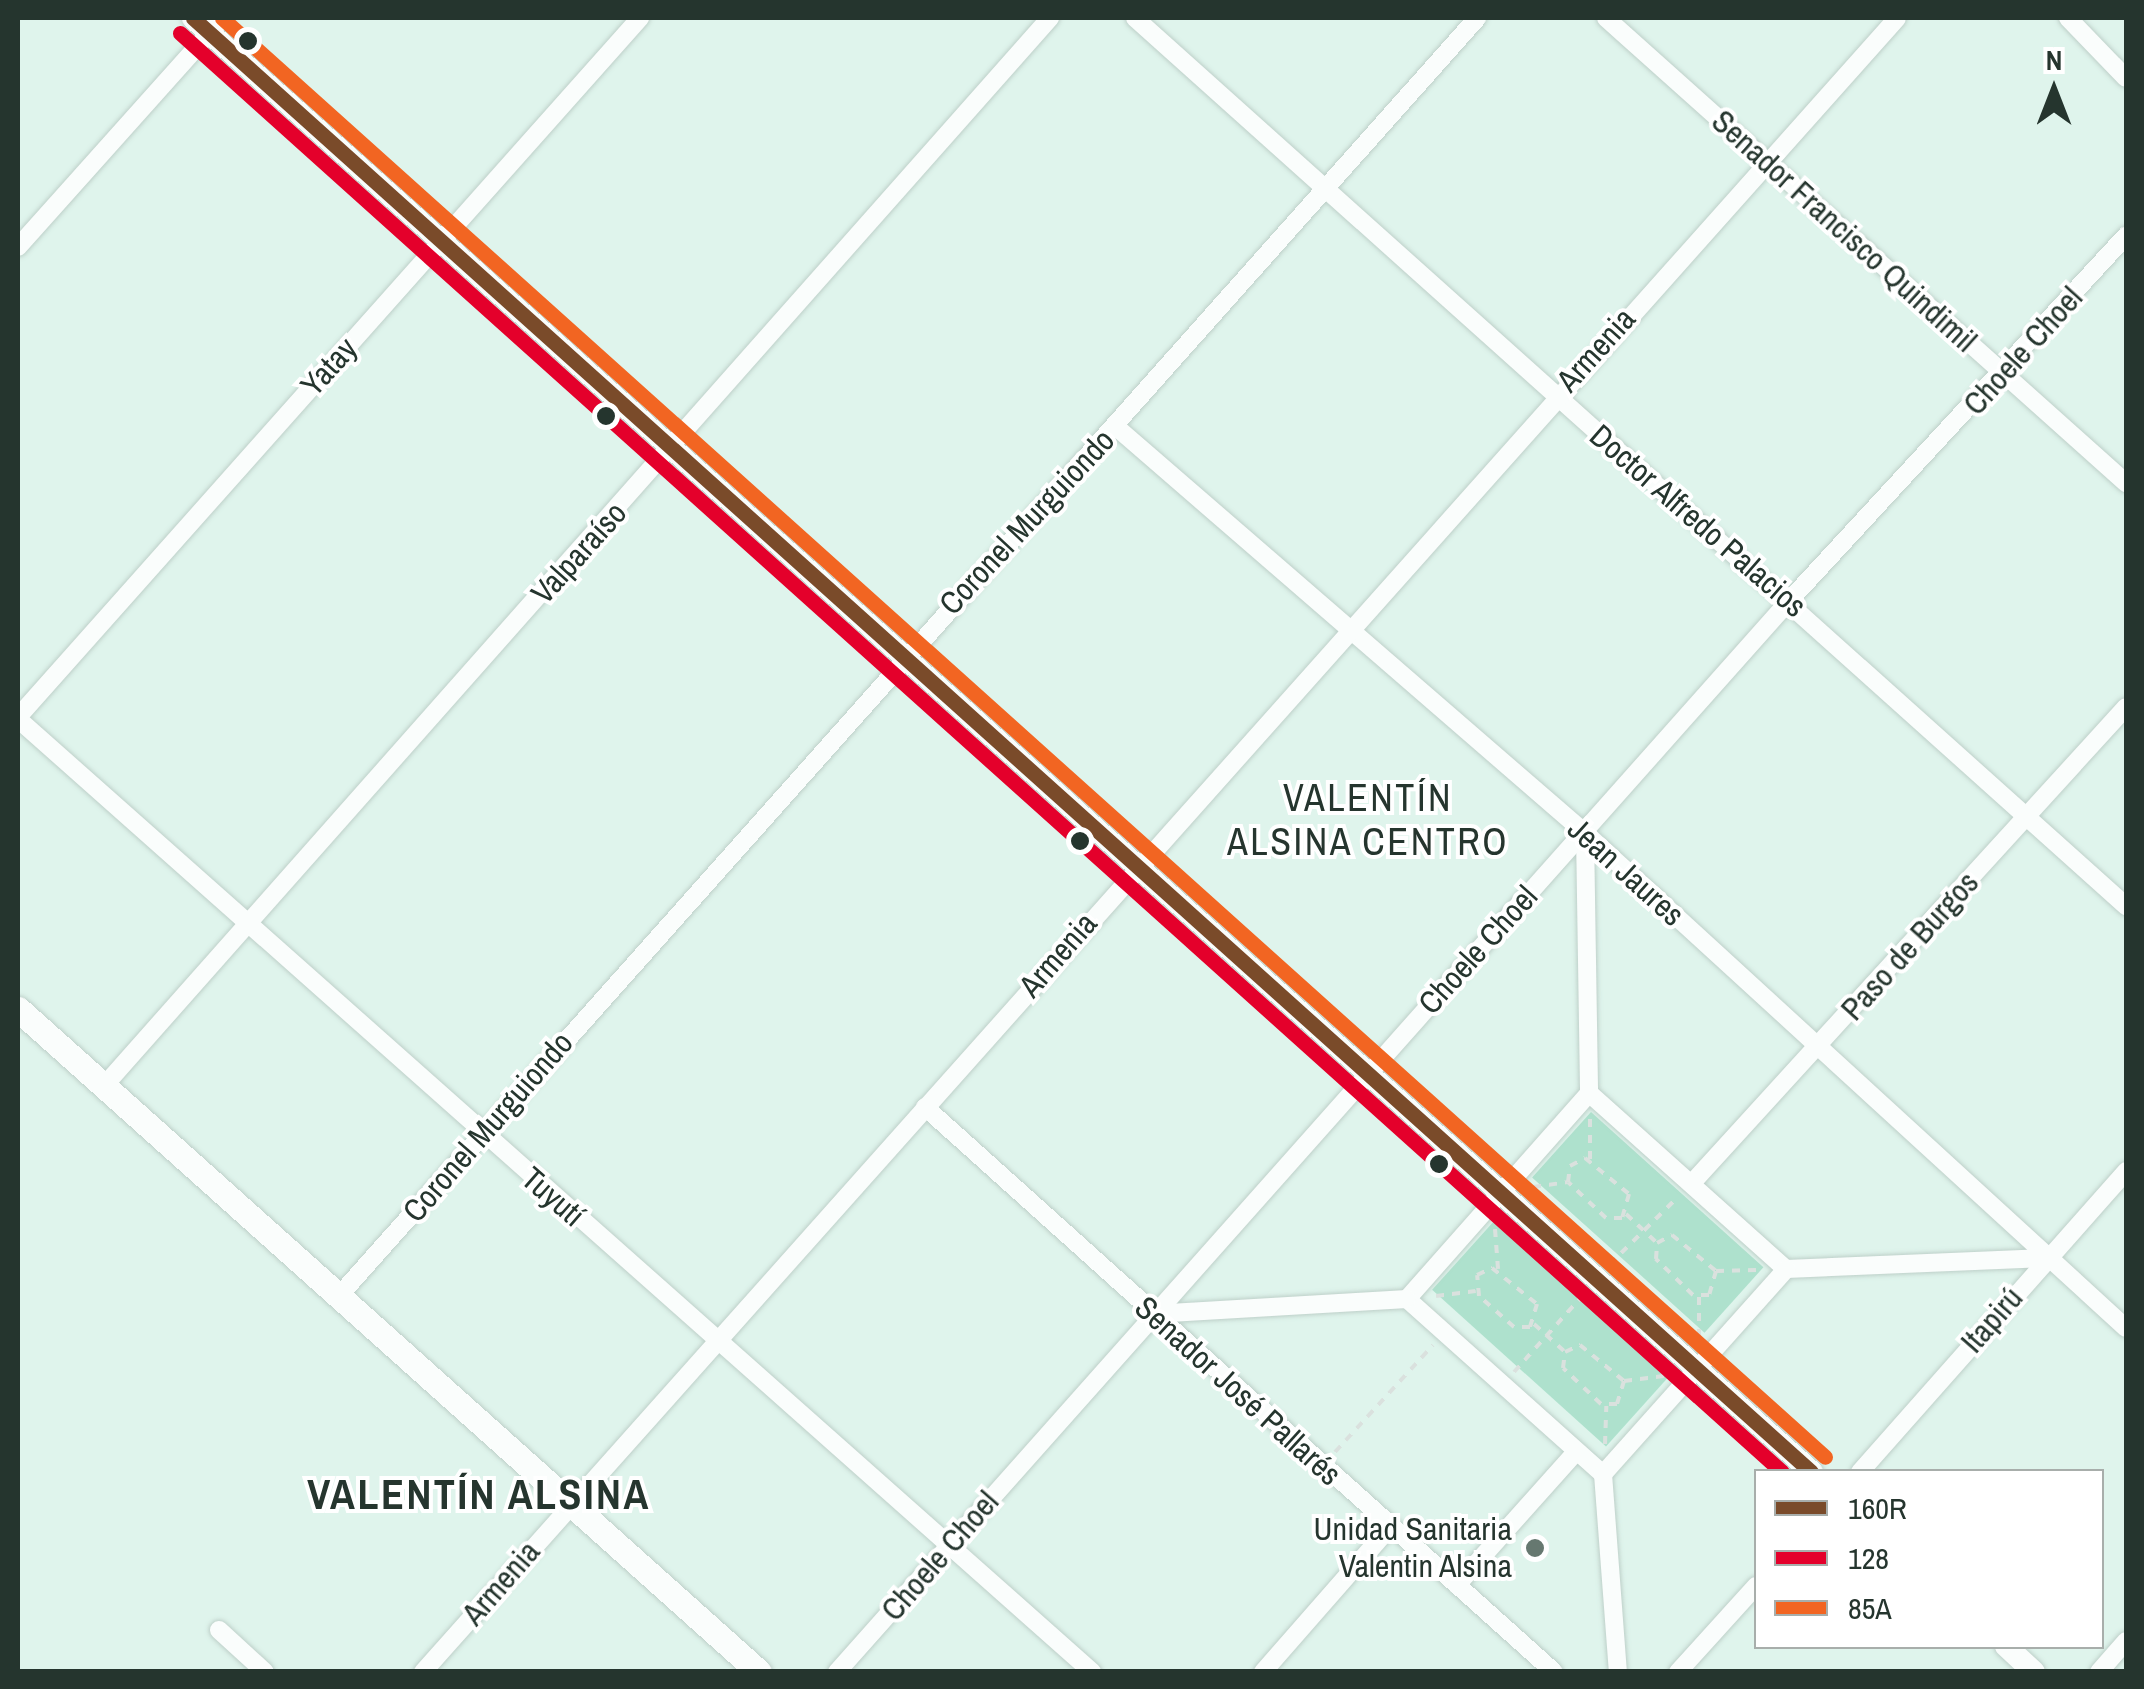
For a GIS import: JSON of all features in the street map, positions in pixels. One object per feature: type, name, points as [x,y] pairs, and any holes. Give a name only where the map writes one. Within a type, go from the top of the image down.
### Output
[{"type":"main road","points":[[18,1009],[759,1672]]},
{"type":"street","name":"Yatay","points":[[18,718],[640,18]]},
{"type":"street","name":"Valparaíso","points":[[104,1086],[1050,18]]},
{"type":"street","name":"Doctor Alfredo Palacios","points":[[1135,18],[2126,906]]},
{"type":"street","name":"Coronel Murguiondo","points":[[338,1296],[903,656],[1116,426],[1477,18]]},
{"type":"street","name":"Senador Francisco Quindimil","points":[[1606,18],[2126,483]]},
{"type":"street","name":"Armenia","points":[[422,1672],[1554,396],[1897,18]]},
{"type":"street","points":[[2068,18],[2126,78]]},
{"type":"street","points":[[18,247],[208,22],[442,240],[1139,863],[1497,1196],[1597,1279],[1809,1469]]},
{"type":"street","name":"Choele Choel","points":[[838,1672],[1789,601],[2005,374],[2126,236]]},
{"type":"street","name":"Jean Jaures","points":[[1116,426],[1584,833],[2126,1328]]},
{"type":"street","name":"Paso de Burgos","points":[[1692,1184],[2126,707]]},
{"type":"street","name":"Tuyutí","points":[[18,718],[1092,1672]]},
{"type":"street","points":[[1153,1314],[1407,1298],[1590,1092],[1584,833]]},
{"type":"street","points":[[1590,1092],[1786,1269],[2046,1258]]},
{"type":"street","name":"Senador José Pallarés","points":[[925,1108],[1554,1672]]},
{"type":"street","name":"Itapirú","points":[[1863,1469],[2126,1171]]},
{"type":"street","points":[[1618,1672],[1604,1474],[1700,1371],[1786,1269]]},
{"type":"street","points":[[1407,1298],[1500,1387],[1575,1454],[1604,1474]]},
{"type":"street","points":[[1457,1585],[1575,1454]]},
{"type":"street","points":[[1263,1672],[1390,1527]]},
{"type":"street","points":[[1678,1672],[1754,1588]]},
{"type":"street","points":[[218,1630],[265,1672]]},
{"type":"street","points":[[2099,1672],[2126,1641]]},
{"type":"street","points":[[2009,1649],[2034,1672]]},
{"type":"path","points":[[1590,1092],[1590,1160],[1629,1194],[1626,1214]]},
{"type":"path","points":[[1568,1182],[1570,1166],[1590,1160]]},
{"type":"path","points":[[1534,1324],[1536,1304],[1498,1269],[1497,1196],[1568,1182]]},
{"type":"path","points":[[1568,1182],[1606,1218],[1626,1214]]},
{"type":"path","points":[[1500,1387],[1642,1230],[1692,1184]]},
{"type":"path","points":[[1626,1214],[1657,1243],[1659,1264],[1699,1296]]},
{"type":"path","points":[[1657,1243],[1678,1237],[1716,1272],[1786,1269]]},
{"type":"path","points":[[1476,1292],[1477,1275],[1498,1269]]},
{"type":"path","points":[[1699,1296],[1714,1292],[1716,1272]]},
{"type":"path","points":[[1407,1298],[1476,1292],[1514,1327],[1534,1324]]},
{"type":"path","points":[[1624,1381],[1700,1371],[1699,1296]]},
{"type":"path","points":[[1534,1324],[1565,1352],[1566,1373],[1606,1406]]},
{"type":"path","points":[[1321,1466],[1442,1335]]},
{"type":"path","points":[[1565,1352],[1585,1346],[1624,1381],[1624,1396],[1606,1406]]},
{"type":"path","points":[[1604,1474],[1606,1406]]},
{"type":"green space","points":[[1591,1112],[1763,1267],[1705,1333],[1532,1177]]},
{"type":"green space","points":[[1495,1220],[1669,1377],[1606,1446],[1432,1290]]},
{"type":"transit line","name":"160R","points":[[193,18],[1808,1469]]},
{"type":"transit line","name":"85A","points":[[222,18],[1825,1457]]},
{"type":"transit line","name":"128","points":[[180,33],[1779,1469]]},
{"type":"place","name":"Unidad Sanitaria Valentin Alsina","points":[[1535,1548]]},
{"type":"district","name":"VALENTÍN ALSINA CENTRO","points":[[1368,820]]},
{"type":"district","name":"VALENTÍN ALSINA","points":[[479,1494]]}]
